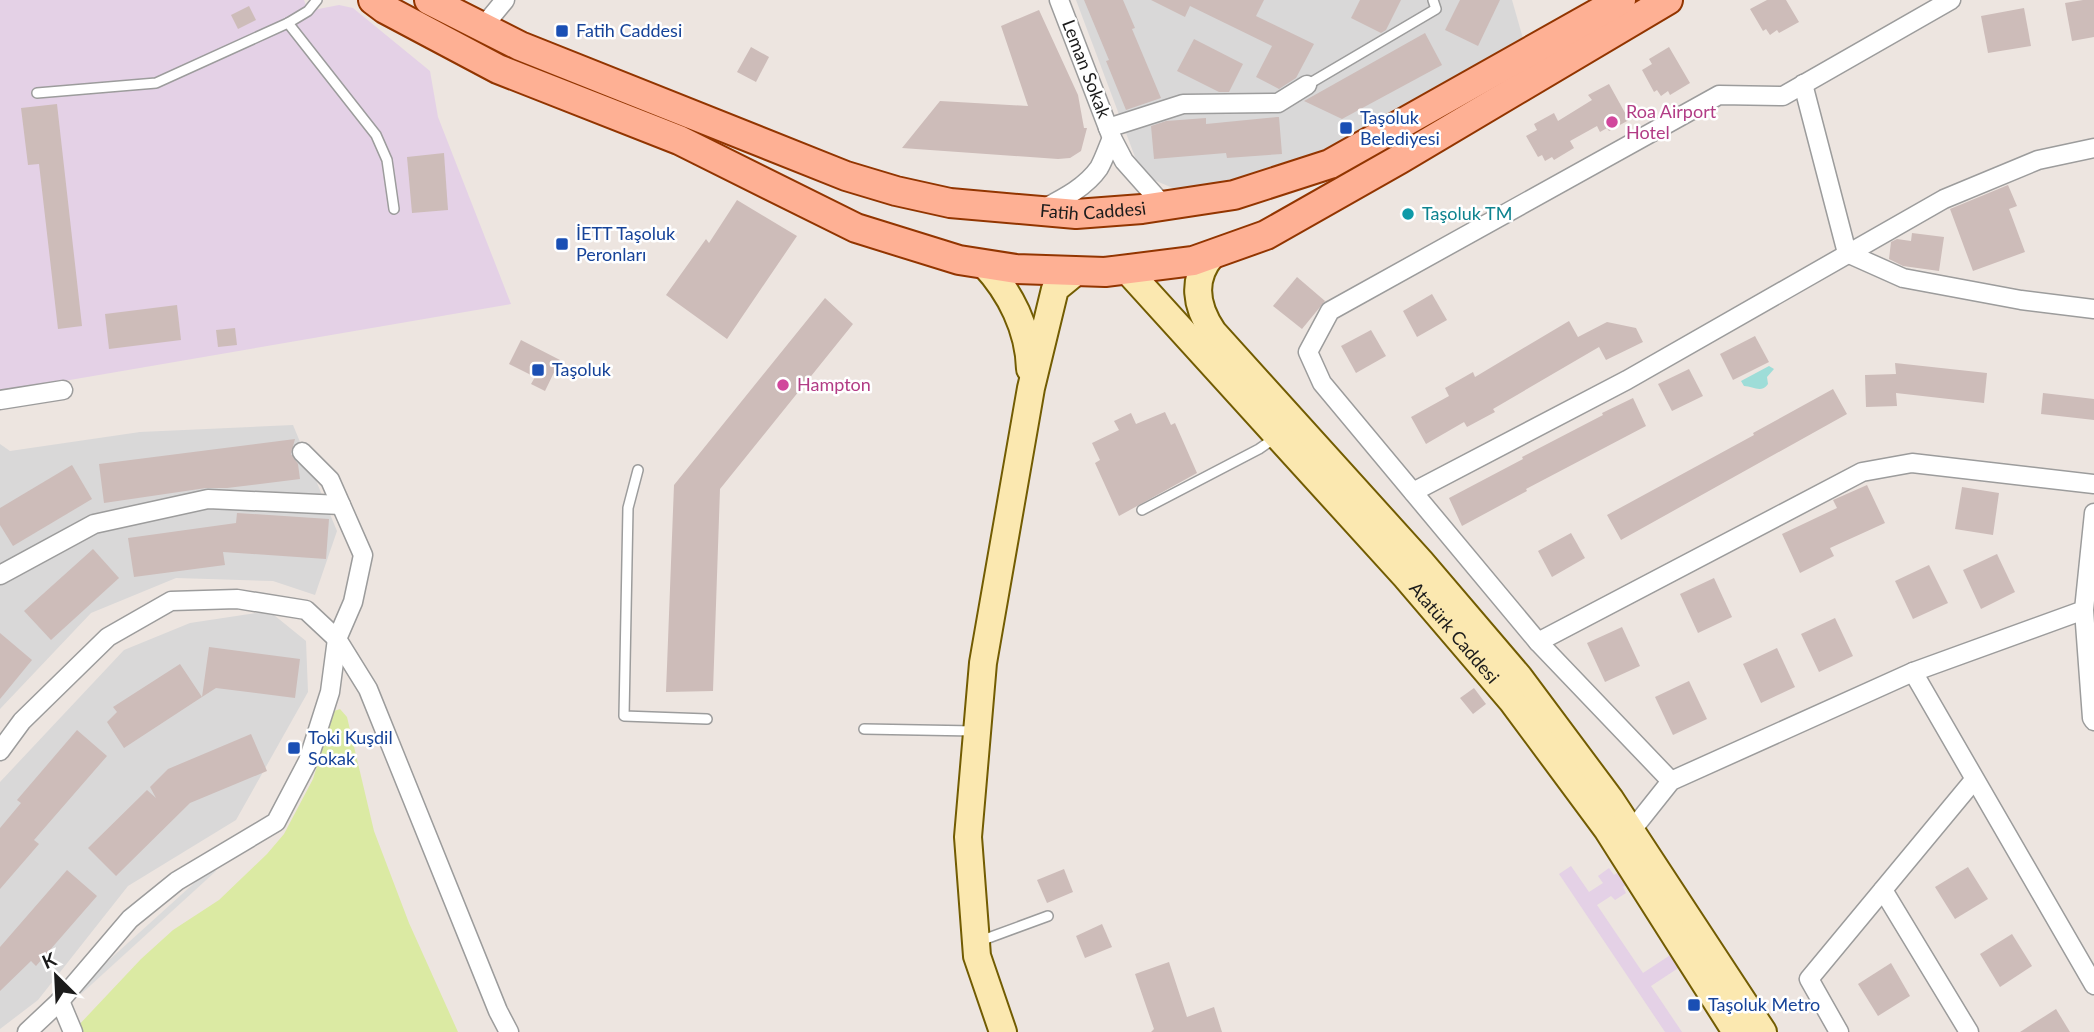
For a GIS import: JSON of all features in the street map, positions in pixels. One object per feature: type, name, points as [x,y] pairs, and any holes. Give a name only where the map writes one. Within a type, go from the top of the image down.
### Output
[{"type":"main road","points":[[373,0],[498,69],[678,140],[856,228],[959,260],[1016,268],[1077,271],[1126,269],[1192,261],[1266,235],[1668,0]]},
{"type":"main road","name":"Fatih Caddesi","points":[[429,0],[533,51],[833,171],[896,191],[950,203],[1076,214],[1164,206],[1234,195],[1329,164],[1621,0]]},
{"type":"main road","points":[[856,228],[868,206],[880,194],[896,191]]},
{"type":"main road","points":[[1222,252],[1247,235],[1250,222],[1248,211],[1234,195]]},
{"type":"main road","name":"Atatürk Caddesi","points":[[1222,252],[1203,266],[1197,285],[1205,320],[1478,626],[1566,737],[1736,1032]]},
{"type":"main road","points":[[984,264],[1005,289],[1025,335],[1030,360],[1031,388]]},
{"type":"main road","name":"Atatürk Caddesi","points":[[1126,269],[1454,631],[1562,766],[1623,835],[1763,1032]]},
{"type":"main road","points":[[1003,1032],[977,956],[968,837],[983,663],[1031,388],[1055,289],[1077,271]]},
{"type":"street","points":[[482,28],[505,0]]},
{"type":"street","name":"Leman Sokak","points":[[1059,0],[1110,133],[1124,161],[1164,206]]},
{"type":"street","points":[[1671,781],[1538,642],[1322,383],[1308,352],[1329,311],[1719,94],[1783,96],[1951,0]]},
{"type":"street","points":[[1803,84],[1847,253]]},
{"type":"street","points":[[1037,212],[1072,194],[1087,181],[1098,168],[1110,133],[1183,104],[1278,103],[1307,85]]},
{"type":"street","points":[[1413,492],[1627,380],[1944,199],[2038,160],[2094,148]]},
{"type":"street","points":[[1847,253],[1903,278],[2021,300],[2094,309]]},
{"type":"street","points":[[0,400],[63,390]]},
{"type":"street","points":[[27,1032],[60,1001],[130,919],[177,881],[276,822],[309,761],[330,692],[337,639],[353,602],[363,555],[330,480],[302,452]]},
{"type":"street","points":[[1538,642],[1863,472],[1912,463],[2094,484]]},
{"type":"street","points":[[0,575],[94,524],[208,499],[341,505]]},
{"type":"street","points":[[2094,513],[2084,610],[2094,721]]},
{"type":"street","points":[[0,751],[22,721],[108,638],[171,601],[237,599],[306,610],[337,639],[368,689],[498,1011],[509,1032]]},
{"type":"street","points":[[1623,835],[1671,781],[1913,672],[2084,610]]},
{"type":"street","points":[[1913,672],[2094,985]]},
{"type":"street","points":[[1839,1032],[1809,979],[1974,780]]},
{"type":"street","points":[[1883,890],[1969,1032]]},
{"type":"street","points":[[60,1001],[73,1032]]},
{"type":"lane","points":[[37,93],[156,83],[288,23],[308,11],[317,0]]},
{"type":"lane","points":[[1307,85],[1436,9],[1433,0]]},
{"type":"lane","points":[[288,23],[376,135],[387,160],[394,209]]},
{"type":"lane","points":[[1142,510],[1259,449],[1277,436]]},
{"type":"lane","points":[[638,470],[628,508],[624,716],[707,719]]},
{"type":"lane","points":[[864,729],[977,732]]},
{"type":"lane","points":[[976,943],[1048,916]]},
{"type":"shaded area","points":[[0,0],[304,0],[308,11],[339,5],[353,8],[430,71],[438,117],[511,304],[0,392]]},
{"type":"shaded area","points":[[1076,0],[1512,0],[1524,42],[1321,155],[1203,190],[1175,189],[1154,180],[1138,165]]},
{"type":"shaded area","points":[[293,425],[337,531],[315,595],[273,581],[176,578],[91,613],[0,709],[0,444],[10,451],[140,432]]},
{"type":"shaded area","points":[[269,611],[306,641],[308,692],[236,820],[128,886],[38,1000],[0,1029],[0,782],[124,650],[190,623]]},
{"type":"shaded area","points":[[1622,834],[1754,1032],[1728,1032],[1734,1027],[1689,961],[1651,986],[1682,1032],[1665,1032],[1559,874],[1571,866],[1589,892],[1603,883],[1598,876],[1609,868],[1614,875],[1627,867],[1610,842]],"holes":[[[1635,879],[1681,948],[1643,973],[1597,905],[1611,896],[1615,900],[1626,893],[1623,887]]]},
{"type":"shaded area","points":[[212,867],[216,871],[81,994],[77,989]]},
{"type":"green space","points":[[340,709],[347,717],[374,831],[409,923],[458,1032],[78,1032],[76,1028],[141,959],[173,930],[219,900],[284,834],[313,779],[334,711]]},
{"type":"water","points":[[1769,366],[1774,369],[1767,377],[1768,384],[1765,387],[1760,389],[1744,386],[1741,381]]},
{"type":"building","points":[[1084,0],[1123,0],[1161,98],[1126,110]]},
{"type":"building","points":[[1151,0],[1264,0],[1256,16],[1314,44],[1296,78],[1279,89],[1256,77],[1272,46],[1190,6],[1185,17]]},
{"type":"building","points":[[1360,0],[1401,0],[1386,30],[1381,33],[1351,18]]},
{"type":"building","points":[[1460,0],[1500,0],[1478,46],[1445,30]]},
{"type":"building","points":[[1767,0],[1786,0],[1799,22],[1779,33],[1777,30],[1770,35],[1766,29],[1763,31],[1750,9]]},
{"type":"building","points":[[2094,0],[2094,37],[2072,41],[2065,3]]},
{"type":"building","points":[[249,6],[256,20],[238,29],[231,15]]},
{"type":"building","points":[[2024,8],[2031,46],[1988,53],[1981,16]]},
{"type":"building","points":[[1039,10],[1078,95],[1084,128],[1087,128],[1081,151],[1070,158],[1058,159],[902,148],[940,101],[1028,106],[1001,26]]},
{"type":"building","points":[[1425,33],[1442,65],[1342,119],[1304,101]]},
{"type":"building","points":[[1194,39],[1243,64],[1229,92],[1219,92],[1177,71]]},
{"type":"building","points":[[751,47],[769,57],[756,82],[737,72]]},
{"type":"building","points":[[1669,47],[1690,83],[1670,95],[1668,91],[1661,96],[1657,90],[1654,92],[1642,70],[1652,64],[1649,59]]},
{"type":"building","points":[[1609,84],[1629,120],[1609,131],[1607,128],[1600,132],[1597,126],[1570,141],[1574,148],[1554,160],[1552,157],[1545,161],[1542,155],[1538,157],[1526,136],[1537,130],[1534,124],[1554,113],[1558,121],[1592,100],[1588,95]]},
{"type":"building","points":[[57,104],[82,326],[58,329],[39,164],[28,165],[21,108]]},
{"type":"building","points":[[1279,117],[1282,154],[1227,158],[1226,153],[1154,159],[1151,126],[1166,121],[1206,118],[1206,124]]},
{"type":"building","points":[[444,153],[448,210],[412,213],[407,157]]},
{"type":"building","points":[[2008,185],[2017,206],[2009,209],[2025,252],[1973,271],[1950,209]]},
{"type":"building","points":[[737,200],[797,236],[727,339],[666,295],[706,239],[709,243]]},
{"type":"building","points":[[1912,233],[1944,237],[1939,271],[1903,266],[1889,259],[1891,242],[1897,239],[1911,241]]},
{"type":"building","points":[[1297,277],[1325,301],[1302,329],[1273,306]]},
{"type":"building","points":[[1432,294],[1447,320],[1417,337],[1403,311]]},
{"type":"building","points":[[825,298],[853,324],[720,489],[713,691],[666,692],[674,485]]},
{"type":"building","points":[[177,305],[181,340],[109,349],[105,314]]},
{"type":"building","points":[[1569,321],[1578,337],[1607,322],[1636,328],[1643,342],[1606,360],[1599,347],[1493,409],[1495,412],[1467,427],[1464,422],[1426,444],[1411,417],[1449,396],[1445,388],[1473,372],[1475,377]]},
{"type":"building","points":[[235,328],[237,345],[218,347],[216,330]]},
{"type":"building","points":[[1371,330],[1386,356],[1356,373],[1341,346]]},
{"type":"building","points":[[1755,336],[1769,362],[1733,380],[1720,354]]},
{"type":"building","name":"Taşoluk","points":[[521,340],[560,360],[545,391],[531,384],[535,377],[509,364]]},
{"type":"building","points":[[1895,363],[1987,373],[1984,403],[1896,393],[1897,406],[1866,407],[1865,375],[1896,374]]},
{"type":"building","points":[[1689,369],[1703,396],[1672,411],[1658,384]]},
{"type":"building","points":[[1833,389],[1847,414],[1621,540],[1607,515]]},
{"type":"building","points":[[2043,393],[2094,399],[2094,420],[2041,414]]},
{"type":"building","points":[[1633,398],[1646,426],[1462,526],[1449,498]]},
{"type":"building","points":[[1165,412],[1171,425],[1175,423],[1197,473],[1119,516],[1095,463],[1100,460],[1092,443],[1119,430],[1114,421],[1131,413],[1136,424]]},
{"type":"building","points":[[295,439],[291,454],[298,464],[300,479],[206,488],[104,503],[99,464]]},
{"type":"building","points":[[72,465],[92,499],[13,546],[0,525],[0,508]]},
{"type":"building","points":[[1867,485],[1885,523],[1830,548],[1834,556],[1800,573],[1782,534],[1837,508],[1833,500]]},
{"type":"building","points":[[1962,487],[1999,493],[1993,535],[1955,529]]},
{"type":"building","points":[[237,513],[329,519],[326,559],[223,552],[225,565],[134,577],[128,538],[236,523]]},
{"type":"building","points":[[1571,533],[1585,558],[1552,577],[1538,551]]},
{"type":"building","points":[[93,549],[119,578],[51,640],[24,611]]},
{"type":"building","points":[[1997,554],[2015,592],[1981,609],[1963,570]]},
{"type":"building","points":[[1929,565],[1948,603],[1913,619],[1895,581]]},
{"type":"building","points":[[1714,578],[1732,617],[1698,633],[1680,594]]},
{"type":"building","points":[[1835,618],[1853,656],[1819,672],[1801,634]]},
{"type":"building","points":[[1622,627],[1640,666],[1605,682],[1587,643]]},
{"type":"building","points":[[0,633],[32,660],[0,699]]},
{"type":"building","points":[[209,647],[300,659],[295,698],[216,688],[202,697]]},
{"type":"building","points":[[1777,648],[1795,687],[1761,703],[1743,664]]},
{"type":"building","points":[[180,664],[202,697],[124,748],[107,722],[117,712],[113,707]]},
{"type":"building","points":[[1689,681],[1707,719],[1673,735],[1655,697]]},
{"type":"building","points":[[1474,688],[1486,704],[1473,714],[1460,698]]},
{"type":"building","points":[[77,730],[107,756],[34,840],[39,844],[0,889],[0,828],[21,803],[17,800]]},
{"type":"building","points":[[251,734],[267,771],[190,803],[116,876],[88,848],[147,790],[156,798],[150,787],[168,769]]},
{"type":"building","points":[[1968,867],[1988,899],[1955,919],[1935,887]]},
{"type":"building","points":[[1064,869],[1073,892],[1047,903],[1037,880]]},
{"type":"building","points":[[67,870],[97,896],[36,966],[31,961],[0,991],[0,947]]},
{"type":"building","points":[[1102,924],[1112,947],[1085,958],[1076,936]]},
{"type":"building","points":[[2012,934],[2032,966],[2000,987],[1980,954]]},
{"type":"building","points":[[1169,962],[1187,1017],[1214,1007],[1222,1032],[1151,1032],[1154,1029],[1135,974]]},
{"type":"building","points":[[1891,963],[1910,996],[1878,1016],[1858,984]]},
{"type":"building","points":[[2056,1009],[2070,1032],[2020,1032]]},
{"type":"place","name":"Fatih Caddesi","points":[[562,31]]},
{"type":"place","name":"Roa Airport Hotel","points":[[1612,122]]},
{"type":"place","name":"Taşoluk Belediyesi","points":[[1346,128]]},
{"type":"place","name":"Taşoluk TM","points":[[1408,214]]},
{"type":"place","name":"İETT Taşoluk Peronları","points":[[562,244]]},
{"type":"place","name":"Taşoluk","points":[[538,370]]},
{"type":"place","name":"Hampton","points":[[783,385]]},
{"type":"place","name":"Toki Kuşdil Sokak","points":[[294,748]]},
{"type":"place","name":"Taşoluk Metro","points":[[1694,1005]]}]
